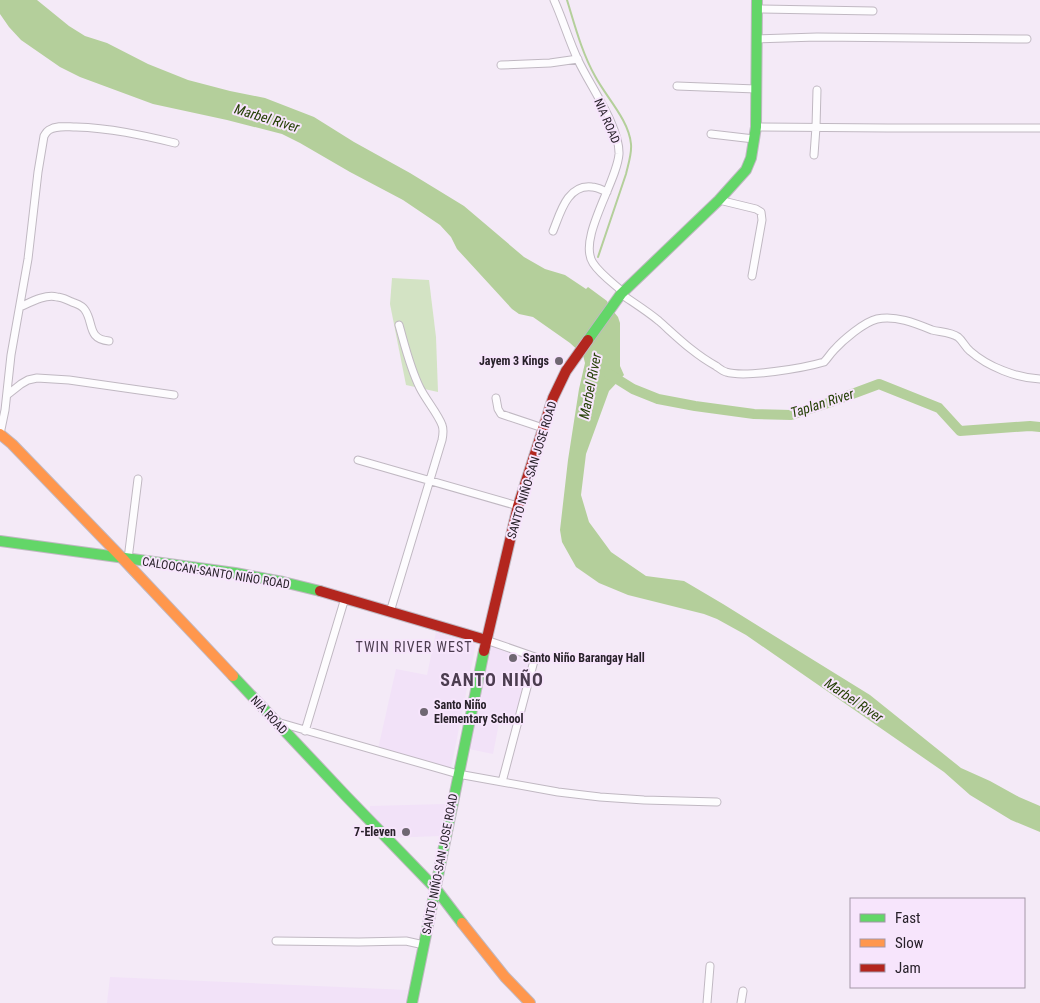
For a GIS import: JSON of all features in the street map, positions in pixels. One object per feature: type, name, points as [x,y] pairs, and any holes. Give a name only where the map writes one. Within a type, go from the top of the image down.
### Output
[{"type":"street","name":"NIA ROAD","points":[[554,0],[578,59],[608,116],[618,144],[618,162],[590,236],[589,252],[591,259],[598,269],[622,293],[694,352],[726,372],[742,374],[798,368],[824,362],[832,352],[868,322],[886,318],[910,322],[955,335],[970,351],[999,370],[1040,379]]},
{"type":"street","points":[[757,4],[874,12]]},
{"type":"street","name":"SANTO NIÑO-SAN JOSE ROAD","points":[[412,1003],[486,640],[518,506],[543,428],[557,389],[566,371],[622,293],[719,200],[746,170],[751,158],[756,126],[757,4]]},
{"type":"street","points":[[756,39],[816,37],[1027,39]]},
{"type":"street","points":[[501,65],[550,63],[578,59]]},
{"type":"street","points":[[677,86],[756,89]]},
{"type":"street","points":[[814,155],[817,90]]},
{"type":"street","points":[[0,434],[7,395],[11,355],[28,259],[38,172],[46,132],[56,127],[65,126],[106,128],[175,143]]},
{"type":"street","points":[[756,126],[1040,128]]},
{"type":"street","points":[[711,134],[754,139]]},
{"type":"street","points":[[553,231],[567,199],[573,192],[581,187],[590,186],[607,192]]},
{"type":"street","points":[[719,200],[756,209],[761,212],[762,220],[752,276]]},
{"type":"street","points":[[20,307],[46,297],[58,296],[82,306],[95,336],[109,341]]},
{"type":"street","points":[[390,612],[444,430],[441,422],[426,401],[416,379],[399,325]]},
{"type":"street","points":[[7,395],[28,380],[37,378],[69,380],[174,395]]},
{"type":"street","points":[[496,398],[501,414],[543,428]]},
{"type":"street","name":"NIA ROAD","points":[[0,434],[125,559],[276,722],[436,889],[505,977],[530,1003]]},
{"type":"street","points":[[358,460],[518,506]]},
{"type":"street","points":[[125,559],[132,534],[138,479]]},
{"type":"street","name":"CALOOCAN-SANTO NIÑO ROAD","points":[[0,541],[283,582],[345,598],[486,640]]},
{"type":"street","points":[[305,731],[345,598]]},
{"type":"street","points":[[486,640],[535,657],[502,782]]},
{"type":"street","points":[[276,722],[458,774],[502,782],[600,797],[718,802]]},
{"type":"street","points":[[276,941],[406,941],[424,945]]},
{"type":"street","points":[[707,1003],[710,966]]},
{"type":"street","points":[[741,1003],[743,991]]},
{"type":"shaded area","points":[[392,278],[429,280],[436,337],[438,392],[406,385],[390,304]]},
{"type":"shaded area","name":"Santo Niño Elementary School","points":[[436,632],[476,644],[451,768],[378,749],[396,669],[427,675]]},
{"type":"shaded area","points":[[489,645],[531,658],[517,716],[501,713],[493,754],[469,749]]},
{"type":"shaded area","points":[[445,804],[440,836],[388,838],[370,819],[370,806]]},
{"type":"shaded area","points":[[110,977],[408,990],[406,1003],[107,1003]]},
{"type":"water","name":"Marbel River","points":[[0,0],[37,0],[69,26],[85,36],[107,43],[148,64],[188,80],[265,98],[314,117],[464,206],[524,257],[545,269],[565,275],[586,289],[588,287],[607,301],[620,323],[620,366],[624,375],[609,391],[586,454],[581,495],[589,522],[611,552],[646,576],[684,581],[870,695],[961,768],[1040,806],[1040,832],[1011,820],[970,795],[944,772],[746,635],[704,614],[628,595],[599,583],[576,567],[562,542],[560,530],[568,460],[585,363],[583,355],[570,343],[533,317],[519,314],[512,309],[457,249],[451,237],[440,225],[403,200],[282,134],[153,104],[80,77],[60,67],[21,40],[9,27],[0,14]]},
{"type":"waterway","points":[[567,0],[586,58],[600,84],[622,117],[631,144],[626,174],[598,257]]},
{"type":"waterway","name":"Taplan River","points":[[609,374],[633,389],[658,399],[754,414],[791,415],[879,384],[939,408],[960,431],[1040,427]]},
{"type":"waterway","points":[[125,568],[146,590]]},
{"type":"traffic: fast","points":[[588,340],[621,294],[719,200],[746,170],[751,158],[756,127],[757,0]]},
{"type":"traffic: fast","points":[[0,541],[235,573],[320,591]]},
{"type":"traffic: fast","points":[[412,1003],[484,651]]},
{"type":"traffic: fast","points":[[233,676],[436,889],[462,923]]},
{"type":"traffic: slow","points":[[0,434],[12,444],[123,559],[233,676]]},
{"type":"traffic: slow","points":[[462,923],[505,977],[530,1003]]},
{"type":"traffic: jam","points":[[484,651],[518,506],[553,398],[566,371],[588,340]]},
{"type":"traffic: jam","points":[[320,591],[486,640]]},
{"type":"place","name":"Jayem 3 Kings","points":[[559,361]]},
{"type":"place","name":"Santo Niño Barangay Hall","points":[[513,658]]},
{"type":"place","name":"Santo Niño Elementary School","points":[[424,712]]},
{"type":"place","name":"7-Eleven","points":[[406,832]]},
{"type":"district","name":"TWIN RIVER WEST","points":[[414,647]]},
{"type":"district","name":"SANTO NIÑO","points":[[492,679]]}]
